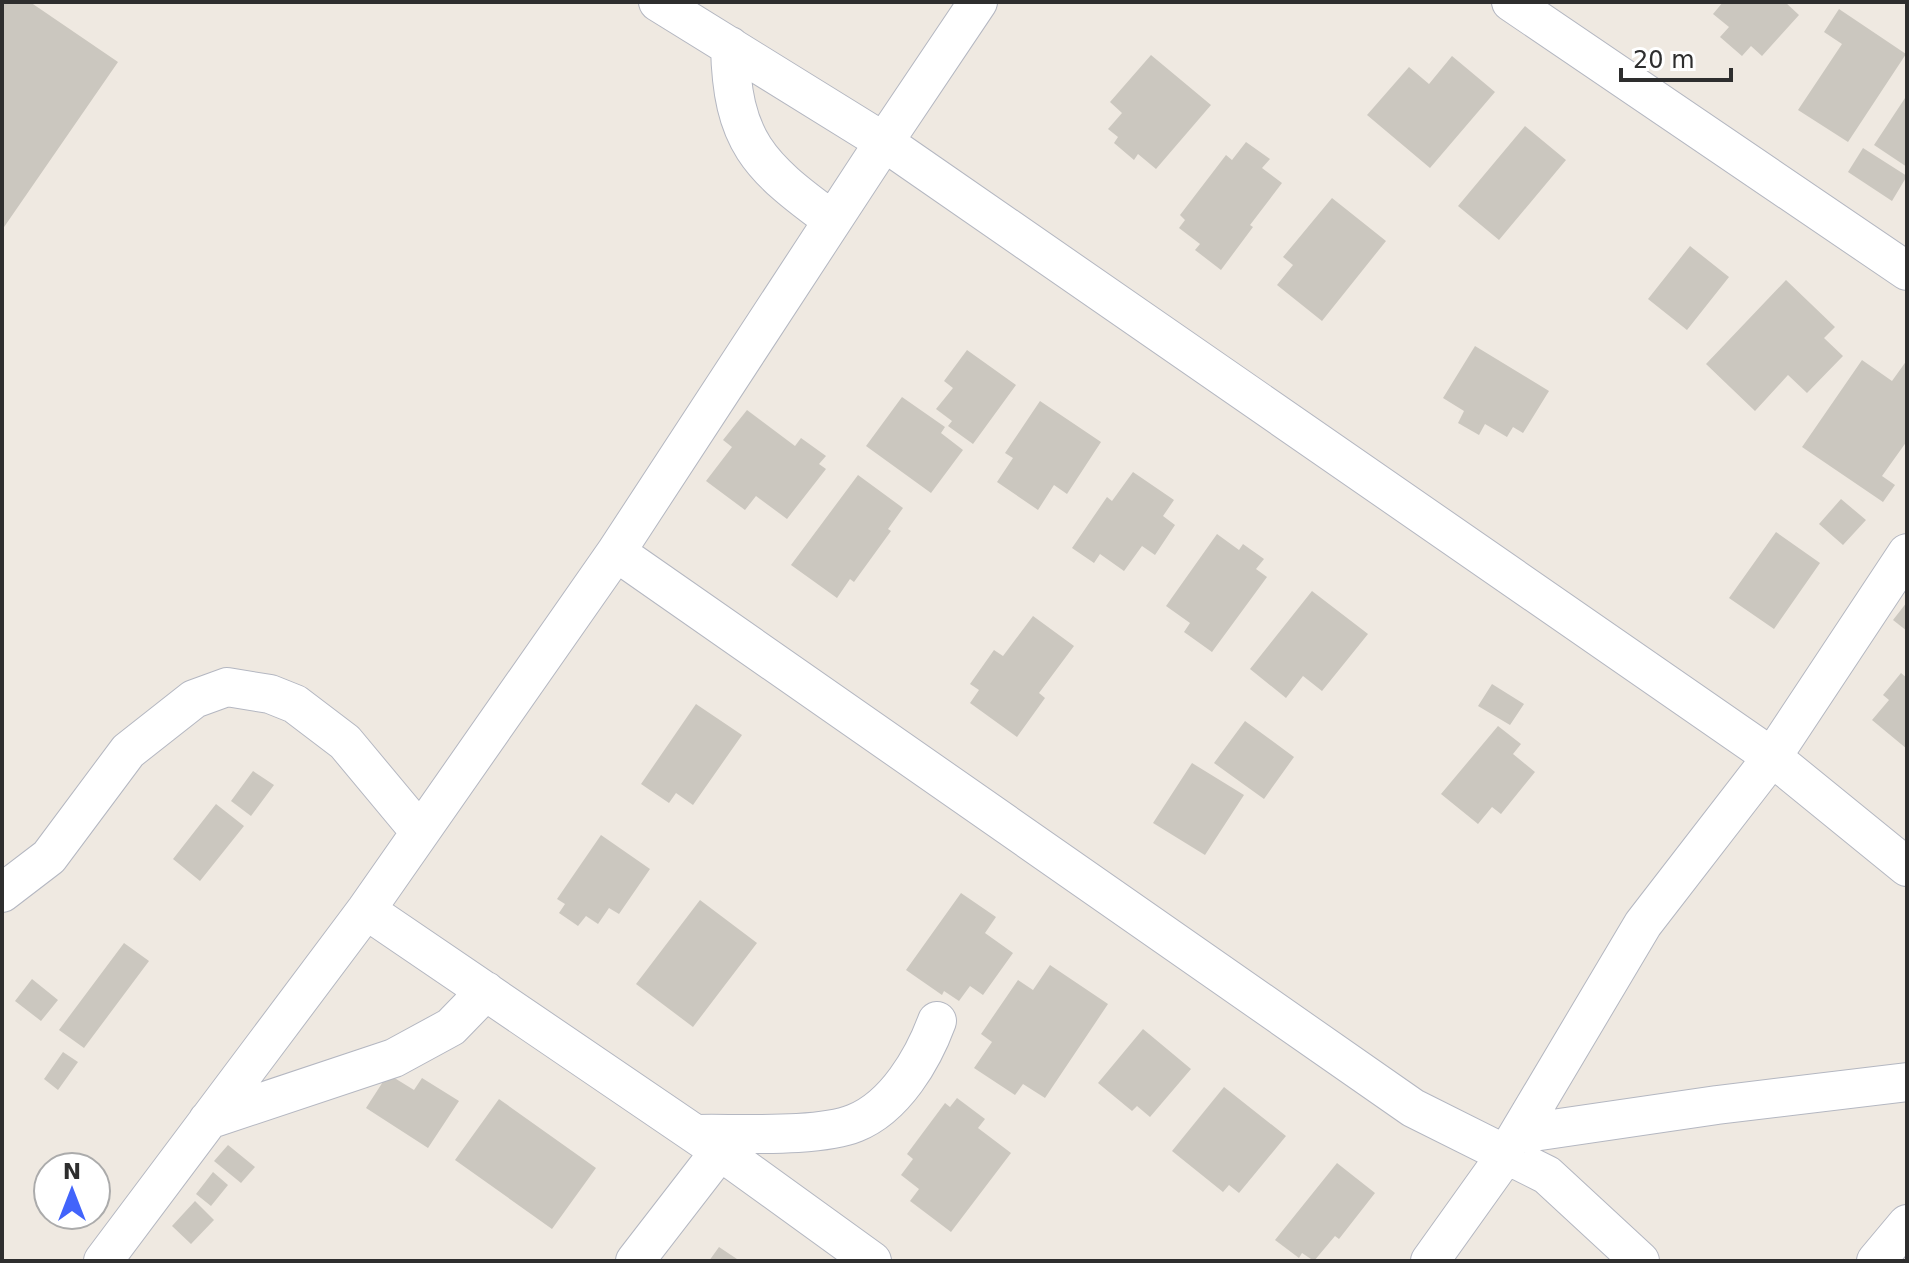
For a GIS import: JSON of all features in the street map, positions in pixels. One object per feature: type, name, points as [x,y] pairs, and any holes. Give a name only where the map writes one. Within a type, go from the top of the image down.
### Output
[{"type":"street","points":[[658,2],[884,142],[1772,757],[1907,867]]},
{"type":"street","points":[[103,1261],[366,910],[616,552],[978,2]]},
{"type":"street","points":[[1511,2],[1907,271]]},
{"type":"street","points":[[730,46],[731,87],[742,128],[762,162],[792,191],[832,220]]},
{"type":"street","points":[[616,552],[1413,1108],[1512,1145],[1640,1261]]},
{"type":"street","points":[[1430,1261],[1512,1145],[1643,924],[1772,757],[1907,553]]},
{"type":"street","points":[[2,893],[49,857],[128,751],[194,699],[227,687],[270,694],[295,704],[345,742],[420,832]]},
{"type":"street","points":[[366,910],[708,1143],[872,1261]]},
{"type":"street","points":[[208,1120],[394,1058],[451,1027],[486,991]]},
{"type":"street","points":[[708,1143],[854,1124],[882,1107],[903,1081],[926,1050],[937,1021]]},
{"type":"street","points":[[1512,1145],[1717,1105],[1907,1082]]},
{"type":"street","points":[[635,1261],[708,1143]]},
{"type":"street","points":[[1876,1261],[1907,1224]]},
{"type":"building","points":[[2,2],[30,2],[118,62],[2,230]]},
{"type":"building","points":[[1723,2],[1785,2],[1799,15],[1762,56],[1751,46],[1742,56],[1720,37],[1729,27],[1713,14]]},
{"type":"building","points":[[1839,9],[1906,54],[1848,142],[1798,110],[1842,44],[1824,32]]},
{"type":"building","points":[[1151,55],[1211,105],[1156,169],[1138,154],[1134,160],[1114,143],[1118,137],[1108,129],[1122,113],[1110,102]]},
{"type":"building","points":[[1452,56],[1495,92],[1430,168],[1367,115],[1409,67],[1429,84]]},
{"type":"building","points":[[1907,95],[1907,167],[1874,145]]},
{"type":"building","points":[[1525,126],[1566,160],[1499,240],[1458,206]]},
{"type":"building","points":[[1246,142],[1270,159],[1262,168],[1282,183],[1221,270],[1195,250],[1200,244],[1179,228],[1185,220],[1180,215],[1226,155],[1232,160]]},
{"type":"building","points":[[1863,148],[1907,176],[1892,201],[1848,172]]},
{"type":"building","points":[[1332,198],[1386,241],[1322,321],[1277,285],[1293,265],[1283,257]]},
{"type":"building","points":[[1690,246],[1729,277],[1687,330],[1648,299]]},
{"type":"building","points":[[1786,280],[1835,327],[1824,338],[1843,356],[1807,393],[1788,375],[1755,411],[1706,364]]},
{"type":"building","points":[[1475,346],[1549,391],[1523,433],[1513,427],[1507,437],[1485,424],[1479,435],[1458,423],[1464,411],[1443,398]]},
{"type":"building","points":[[967,350],[1016,385],[973,444],[948,426],[952,421],[936,409],[953,388],[944,381]]},
{"type":"building","points":[[1862,360],[1892,381],[1907,360],[1907,441],[1882,476],[1895,485],[1883,502],[1802,447]]},
{"type":"building","points":[[902,397],[945,427],[941,433],[963,450],[931,493],[866,446]]},
{"type":"building","points":[[1040,401],[1101,442],[1067,494],[1054,485],[1038,510],[997,482],[1013,458],[1005,453]]},
{"type":"building","points":[[747,410],[795,446],[801,438],[826,456],[819,464],[826,469],[787,519],[756,496],[745,510],[706,481],[732,447],[723,440]]},
{"type":"building","points":[[1133,472],[1174,500],[1163,516],[1175,525],[1155,555],[1142,546],[1124,571],[1100,554],[1094,563],[1072,548],[1107,497],[1112,501]]},
{"type":"building","points":[[858,475],[903,508],[888,529],[891,531],[854,582],[850,579],[837,598],[791,565]]},
{"type":"building","points":[[1841,499],[1866,520],[1843,545],[1819,524]]},
{"type":"building","points":[[1776,532],[1820,563],[1774,629],[1729,598]]},
{"type":"building","points":[[1217,534],[1239,550],[1243,544],[1264,559],[1256,569],[1267,577],[1212,652],[1184,632],[1190,623],[1166,606]]},
{"type":"building","points":[[1312,591],[1368,634],[1322,691],[1303,676],[1286,698],[1250,669]]},
{"type":"building","points":[[1907,602],[1907,631],[1893,620]]},
{"type":"building","points":[[1033,616],[1074,646],[1039,693],[1045,698],[1017,737],[970,703],[979,690],[970,684],[994,650],[1003,656]]},
{"type":"building","points":[[1901,673],[1907,678],[1907,749],[1872,720],[1889,700],[1883,695]]},
{"type":"building","points":[[1492,684],[1524,704],[1510,725],[1478,706]]},
{"type":"building","points":[[696,704],[742,735],[693,805],[676,793],[669,803],[641,784]]},
{"type":"building","points":[[1245,721],[1294,757],[1264,799],[1214,763]]},
{"type":"building","points":[[1498,726],[1521,744],[1513,754],[1535,772],[1501,814],[1492,807],[1478,824],[1441,794]]},
{"type":"building","points":[[1192,763],[1244,795],[1205,855],[1153,823]]},
{"type":"building","points":[[253,771],[274,785],[251,816],[231,801]]},
{"type":"building","points":[[216,804],[244,826],[200,881],[173,859]]},
{"type":"building","points":[[601,835],[650,869],[619,914],[609,908],[598,924],[586,916],[578,926],[559,913],[565,904],[557,899]]},
{"type":"building","points":[[961,893],[996,917],[985,933],[1013,953],[983,995],[970,986],[959,1001],[944,991],[942,995],[906,970]]},
{"type":"building","points":[[700,900],[757,943],[693,1027],[636,984]]},
{"type":"building","points":[[124,943],[149,961],[84,1048],[59,1030]]},
{"type":"building","points":[[1050,965],[1108,1004],[1045,1098],[1023,1084],[1015,1095],[974,1068],[992,1042],[981,1034],[1018,980],[1033,990]]},
{"type":"building","points":[[32,979],[58,1000],[41,1021],[15,1001]]},
{"type":"building","points":[[1143,1029],[1191,1069],[1150,1117],[1137,1106],[1132,1111],[1098,1083]]},
{"type":"building","points":[[63,1052],[78,1062],[58,1090],[44,1079]]},
{"type":"building","points":[[388,1074],[414,1090],[422,1078],[459,1101],[428,1148],[366,1108]]},
{"type":"building","points":[[1224,1087],[1286,1136],[1239,1193],[1229,1185],[1223,1192],[1172,1151]]},
{"type":"building","points":[[957,1098],[985,1119],[978,1128],[1011,1153],[951,1232],[910,1201],[919,1189],[901,1175],[913,1159],[907,1154],[945,1103],[950,1107]]},
{"type":"building","points":[[499,1099],[596,1168],[552,1229],[455,1160]]},
{"type":"building","points":[[228,1145],[255,1167],[241,1183],[214,1161]]},
{"type":"building","points":[[1337,1163],[1375,1193],[1339,1239],[1335,1236],[1314,1261],[1302,1253],[1299,1258],[1275,1240]]},
{"type":"building","points":[[213,1172],[228,1185],[211,1206],[196,1194]]},
{"type":"building","points":[[195,1201],[214,1220],[191,1244],[172,1226]]},
{"type":"building","points":[[719,1247],[740,1261],[709,1261]]}]
